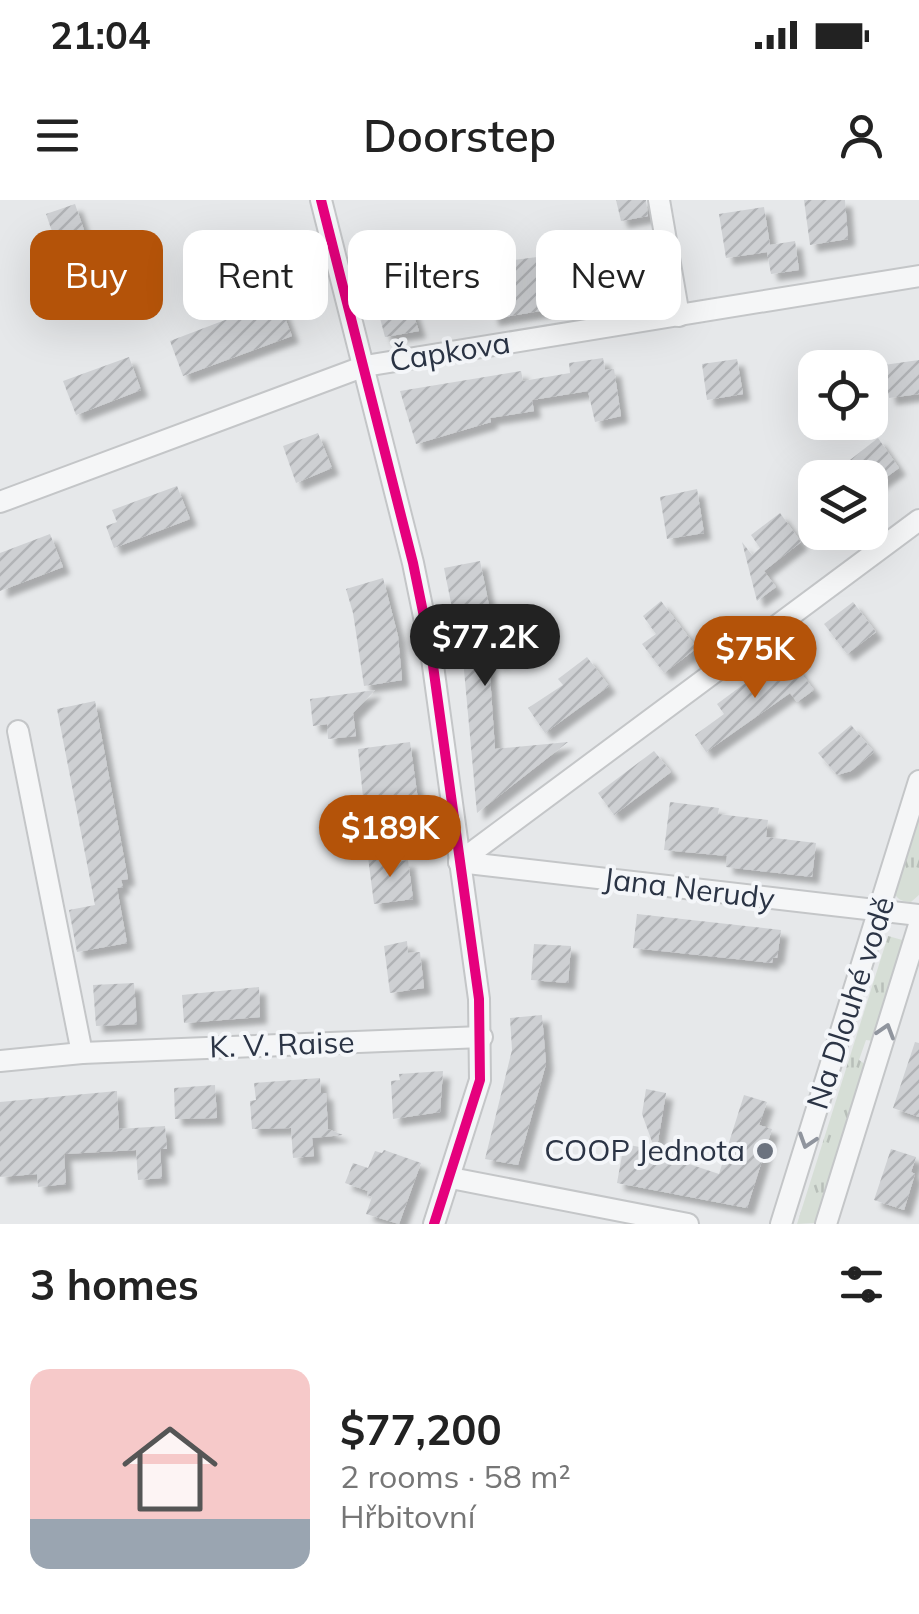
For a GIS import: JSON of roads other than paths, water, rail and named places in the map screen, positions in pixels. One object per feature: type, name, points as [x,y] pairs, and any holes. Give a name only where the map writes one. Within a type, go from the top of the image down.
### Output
[{"type":"street","points":[[322,200],[413,563],[431,651],[482,1037],[480,1080],[434,1224]]},
{"type":"street","points":[[659,200],[664,230]]},
{"type":"street","name":"Čapkova","points":[[681,316],[919,276]]},
{"type":"street","name":"Čapkova","points":[[0,502],[364,366],[654,320]]},
{"type":"street","points":[[459,862],[919,520]]},
{"type":"street","points":[[18,731],[82,1054]]},
{"type":"street","name":"Na Dlouhé vodě","points":[[780,1224],[919,780]]},
{"type":"street","name":"Jana Nerudy","points":[[459,862],[919,915]]},
{"type":"street","name":"Na Dlouhé vodě","points":[[826,1224],[919,925]]},
{"type":"street","name":"K. V. Raise","points":[[0,1062],[82,1054],[482,1037]]},
{"type":"street","points":[[451,1178],[688,1224]]},
{"type":"place","name":"COOP Jednota","points":[[765,1151]]}]
